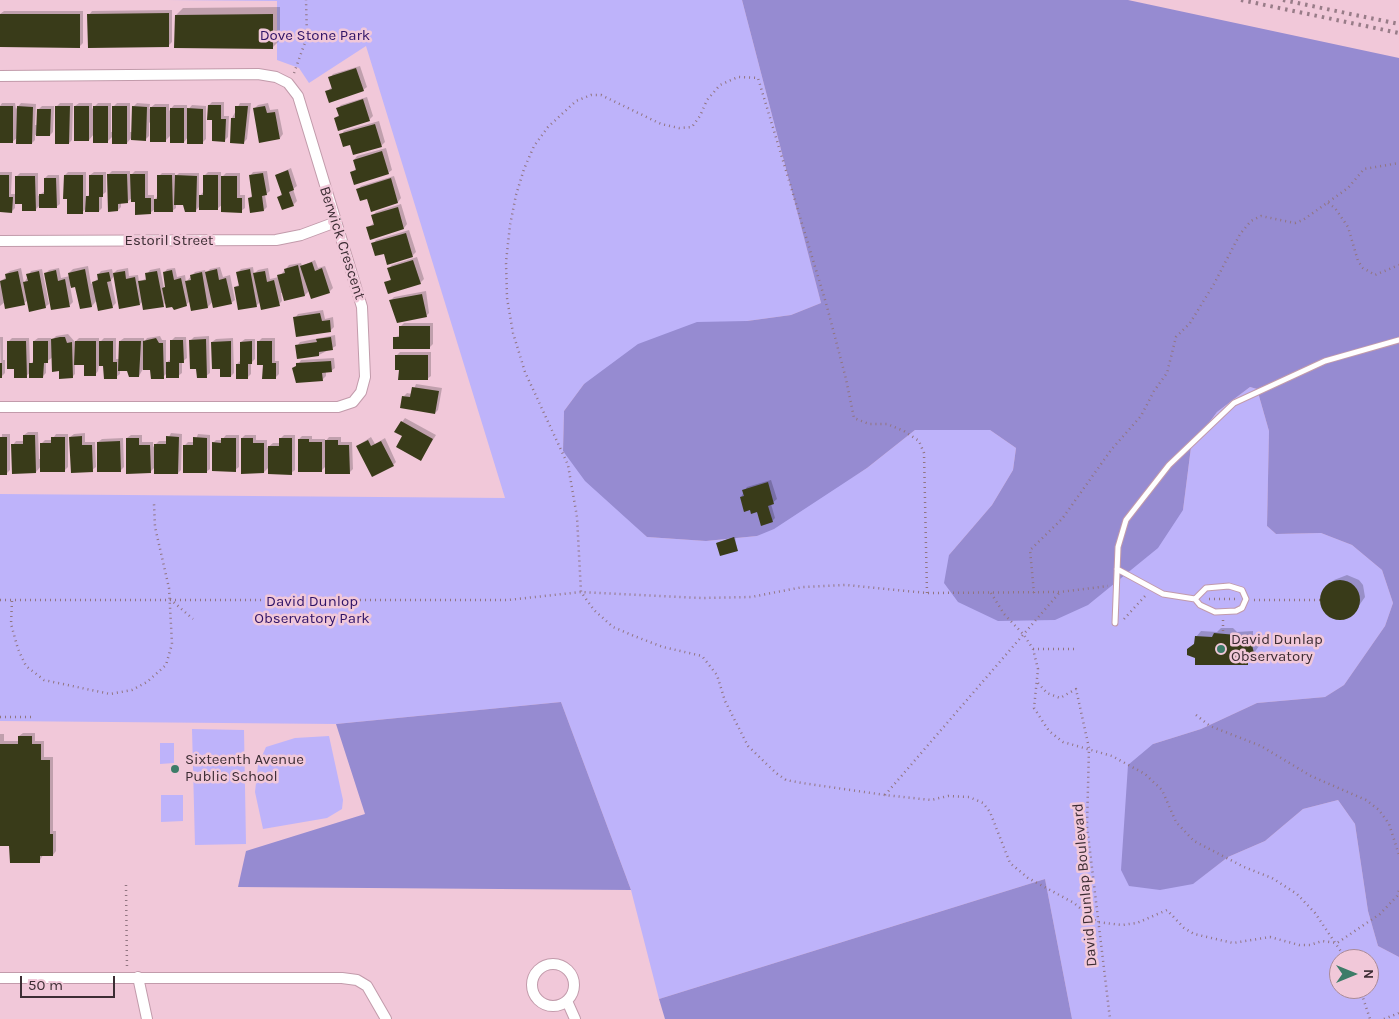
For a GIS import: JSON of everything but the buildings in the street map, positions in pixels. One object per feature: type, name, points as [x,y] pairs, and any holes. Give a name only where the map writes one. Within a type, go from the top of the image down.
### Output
[{"type":"street","points":[[0,76],[258,74],[276,77],[288,83]]},
{"type":"street","name":"Berwick Crescent","points":[[0,407],[338,407],[353,402],[361,392],[365,377],[362,307],[298,96],[288,83]]},
{"type":"street","name":"Estoril Street","points":[[0,241],[276,240],[301,235],[336,222]]},
{"type":"street","points":[[552,964],[559,965],[570,974],[574,988],[567,1001],[555,1007],[548,1006],[537,1000],[532,988],[532,981],[538,970],[552,964]]},
{"type":"street","points":[[0,978],[316,977],[357,980],[367,986],[386,1019]]},
{"type":"street","points":[[138,978],[147,1019]]},
{"type":"street","points":[[567,1001],[575,1019]]},
{"type":"lane","points":[[1115,623],[1118,547],[1126,520],[1169,465],[1234,403],[1325,361],[1399,340]]},
{"type":"lane","points":[[1117,569],[1162,594],[1195,599],[1207,609],[1223,613],[1242,608],[1246,600],[1242,590],[1229,586],[1206,588],[1195,599]]},
{"type":"path","points":[[288,83],[296,70],[307,38],[306,0]]},
{"type":"path","points":[[926,593],[924,454],[919,441],[904,431],[887,424],[869,424],[854,418],[826,303],[758,78],[738,77],[720,85],[707,100],[700,116],[692,127],[679,128],[661,124],[601,95],[591,95],[576,101],[548,127],[534,146],[524,169],[510,225],[506,262],[507,298],[513,333],[525,372],[568,465],[577,517],[581,592],[594,610],[613,626],[663,646],[702,656],[717,675],[725,701],[748,746],[786,780],[931,800],[948,796],[969,797],[982,803],[990,812],[1010,863],[1028,878],[1074,903],[1097,922],[1122,925],[1137,923],[1167,910],[1184,928],[1194,934],[1234,943],[1270,937],[1299,945],[1310,945],[1322,941],[1337,943],[1380,914],[1397,896],[1399,890]]},
{"type":"path","points":[[1034,593],[1030,554],[1033,546],[1062,519],[1111,450],[1141,416],[1154,390],[1167,373],[1176,337],[1190,323],[1214,284],[1240,234],[1251,222],[1261,216],[1295,223],[1302,220],[1348,188],[1364,169],[1399,163]]},
{"type":"path","points":[[1327,202],[1335,208],[1348,227],[1358,261],[1363,268],[1375,274],[1399,265]]},
{"type":"path","points":[[12,600],[14,637],[26,666],[44,680],[110,694],[132,690],[147,682],[166,665],[172,644],[169,588],[155,527],[154,504]]},
{"type":"path","points":[[0,600],[169,598],[508,600],[581,592],[702,598],[751,597],[802,587],[846,585],[926,593],[1034,593],[1060,592],[1116,585]]},
{"type":"path","points":[[1124,619],[1152,588]]},
{"type":"path","points":[[885,795],[1060,592]]},
{"type":"path","points":[[991,593],[1004,614],[1024,635],[1033,649],[1038,669],[1034,708],[1049,731],[1063,742],[1112,756],[1144,774],[1162,790],[1176,822],[1194,841],[1244,867],[1272,878],[1297,894],[1315,913],[1340,949]]},
{"type":"path","points":[[169,598],[193,620]]},
{"type":"path","points":[[1208,599],[1320,600]]},
{"type":"path","points":[[1223,620],[1223,633]]},
{"type":"path","points":[[1033,649],[1076,649]]},
{"type":"path","name":"David Dunlap Boulevard","points":[[1037,683],[1047,693],[1060,698],[1076,689],[1089,748],[1087,826],[1110,1019]]},
{"type":"path","points":[[1196,715],[1217,730],[1261,746],[1319,781],[1366,800],[1379,810],[1389,824],[1399,855]]},
{"type":"path","points":[[0,717],[33,717]]},
{"type":"path","points":[[126,885],[127,978]]},
{"type":"path","points":[[1363,999],[1370,1019]]},
{"type":"path","points":[[1384,1019],[1399,1013]]},
{"type":"green space","points":[[168,0],[742,0],[821,303],[791,315],[747,321],[584,384],[564,411],[563,451],[647,537],[706,541],[757,536],[867,468],[915,430],[990,430],[1016,448],[1013,470],[992,505],[949,555],[1183,510],[1191,447],[1217,412],[1250,387],[1257,389],[1269,431],[1267,526],[1276,534],[1321,533],[1352,545],[1382,570],[1393,603],[1385,626],[1344,685],[1325,697],[1257,703],[1201,729],[1153,744],[1192,884],[1228,857],[1265,841],[1303,809],[1338,800],[1355,824],[1368,911],[1378,946],[1399,957],[1399,1019],[1072,1019],[1045,879],[659,999],[631,890],[561,702],[336,724],[0,721],[0,494],[505,498],[366,46],[309,83],[299,68],[277,60],[277,1]]},
{"type":"green space","points":[[192,729],[244,730],[246,844],[195,845]]},
{"type":"green space","points":[[329,736],[343,800],[342,809],[327,818],[263,829],[255,792],[258,765],[266,747],[295,738]]},
{"type":"green space","points":[[160,743],[174,743],[174,763],[160,764]]},
{"type":"green space","points":[[161,795],[183,795],[183,821],[161,822]]},
{"type":"shaded area","points":[[742,0],[1128,0],[1399,58],[1399,957],[1378,946],[1368,911],[1355,824],[1338,800],[1303,809],[1265,841],[1228,857],[1193,884],[1160,890],[1129,886],[1121,870],[1128,765],[1153,744],[1201,729],[1257,703],[1325,697],[1344,685],[1385,626],[1393,603],[1382,570],[1352,545],[1321,533],[1276,534],[1267,526],[1269,431],[1257,389],[1250,387],[1217,412],[1191,447],[1183,510],[1158,548],[1088,605],[1055,620],[998,621],[958,602],[944,583],[949,555],[992,505],[1013,470],[1016,448],[990,430],[915,430],[867,468],[774,529],[757,536],[706,541],[647,537],[585,481],[563,451],[564,411],[584,384],[638,344],[697,322],[747,321],[791,315],[821,303]]},
{"type":"shaded area","points":[[561,702],[631,890],[238,887],[246,851],[365,814],[336,724]]},
{"type":"shaded area","points":[[1045,879],[1072,1019],[665,1019],[659,999]]},
{"type":"railway","points":[[1241,0],[1399,33]]},
{"type":"railway","points":[[1283,0],[1399,24]]},
{"type":"place","name":"David Dunlap Observatory","points":[[1221,649]]},
{"type":"place","name":"Sixteenth Avenue Public School","points":[[175,769]]},
{"type":"park label","name":"Dove Stone Park","points":[[315,36]]},
{"type":"park label","name":"David Dunlop Observatory Park","points":[[312,610]]}]
